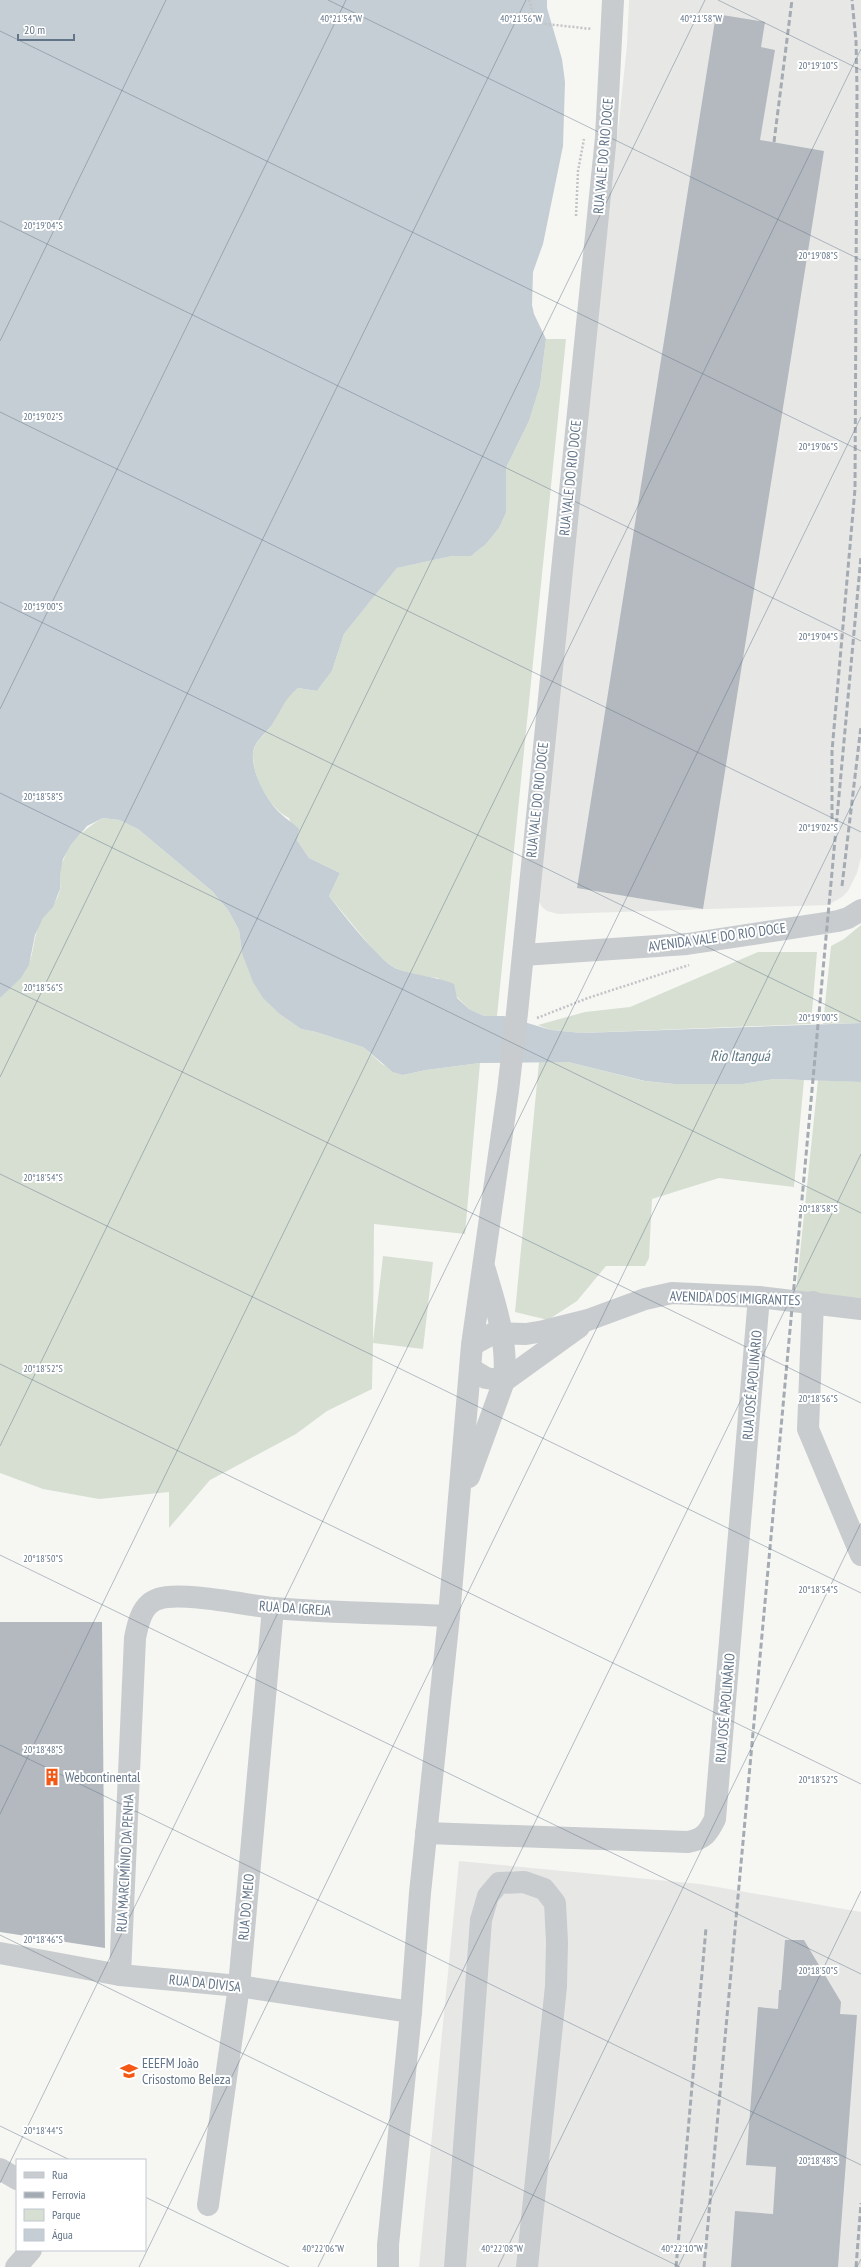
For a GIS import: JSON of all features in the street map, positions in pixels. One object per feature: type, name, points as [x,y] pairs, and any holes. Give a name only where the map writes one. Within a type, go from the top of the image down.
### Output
[{"type":"street","name":"RUA VALE DO RIO DOCE","points":[[388,2267],[388,2245],[411,2012],[426,1833],[449,1616],[472,1345],[508,1091],[517,1013],[606,137],[614,0]]},
{"type":"street","name":"AVENIDA VALE DO RIO DOCE","points":[[523,955],[687,944],[838,921],[848,918],[861,910]]},
{"type":"street","points":[[459,1502],[504,1381],[506,1352],[483,1262]]},
{"type":"street","name":"AVENIDA DOS IMIGRANTES","points":[[472,1345],[487,1335],[502,1332],[526,1334],[588,1320],[645,1298],[672,1293],[760,1297],[813,1302],[861,1309]]},
{"type":"street","name":"RUA JOSÉ APOLINÁRIO","points":[[426,1833],[688,1842],[700,1840],[709,1833],[715,1819],[760,1297]]},
{"type":"street","points":[[813,1302],[808,1429],[861,1555]]},
{"type":"street","name":"AVENIDA DOS IMIGRANTES","points":[[504,1381],[588,1320]]},
{"type":"street","points":[[471,1369],[486,1378],[504,1381]]},
{"type":"street","name":"RUA DA IGREJA","points":[[145,1608],[158,1599],[174,1596],[273,1608],[449,1616]]},
{"type":"street","name":"RUA MARCIMÍNIO DA PENHA","points":[[120,1975],[135,1638],[138,1624],[145,1608]]},
{"type":"street","name":"RUA DO MEIO","points":[[208,2205],[239,1986],[273,1608]]},
{"type":"street","points":[[455,2267],[481,1920],[488,1896],[499,1883],[524,1882],[544,1889],[555,1903],[557,1942],[556,1986],[527,2267]]},
{"type":"street","name":"RUA DA DIVISA","points":[[0,1953],[120,1975],[239,1986],[411,2012]]},
{"type":"street","points":[[0,2169],[16,2178]]},
{"type":"street","points":[[16,2267],[29,2251]]},
{"type":"path","points":[[530,0],[537,23],[594,29]]},
{"type":"path","points":[[517,1013],[538,1018],[588,998],[692,964]]},
{"type":"shaded area","points":[[629,0],[861,0],[861,857],[857,873],[848,891],[842,897],[828,905],[558,914],[547,911],[542,907],[537,898],[627,45]]},
{"type":"shaded area","points":[[459,1861],[700,1884],[861,1912],[861,2267],[419,2267]]},
{"type":"green space","points":[[546,339],[566,339],[497,1016],[484,1016],[469,1009],[438,978],[413,975],[393,967],[376,953],[329,896],[340,873],[309,858],[297,840],[289,818],[275,807],[263,790],[255,771],[253,753],[256,745],[272,725],[288,696],[298,688],[317,691],[332,671],[344,634],[397,568],[452,556],[471,556],[486,544],[499,528],[506,513],[506,468],[529,421],[540,386]]},
{"type":"green space","points":[[103,818],[119,820],[138,829],[212,891],[228,910],[239,930],[242,953],[281,1015],[301,1029],[316,1032],[363,1047],[382,1064],[403,1075],[426,1070],[480,1063],[465,1234],[374,1224],[373,1342],[383,1256],[433,1262],[423,1349],[373,1343],[372,1389],[327,1411],[296,1434],[210,1480],[169,1528],[169,1492],[99,1499],[43,1489],[0,1473],[0,998],[18,980],[28,966],[37,929],[43,917],[56,901],[59,893],[60,875],[65,856],[81,834]]},
{"type":"green space","points":[[861,925],[861,1023],[823,1024],[831,946],[844,939]]},
{"type":"green space","points":[[758,952],[817,952],[811,1024],[582,1033],[551,1030],[538,1025],[585,1012],[630,1007]]},
{"type":"green space","points":[[539,1062],[568,1062],[644,1081],[674,1084],[743,1084],[774,1079],[804,1080],[794,1187],[719,1178],[652,1199],[649,1258],[645,1266],[606,1266],[577,1301],[548,1320],[515,1312]]},
{"type":"green space","points":[[818,1080],[861,1082],[861,1298],[796,1292]]},
{"type":"water","name":"Rio Itanguá","points":[[0,0],[547,0],[547,8],[562,59],[565,82],[563,146],[543,244],[533,272],[532,305],[534,314],[546,339],[540,386],[529,421],[506,468],[506,513],[499,528],[486,544],[471,556],[452,556],[397,568],[344,634],[332,671],[317,691],[298,688],[293,692],[270,728],[256,745],[253,753],[253,761],[257,777],[265,794],[275,808],[299,829],[297,840],[309,858],[340,873],[329,896],[370,946],[395,968],[454,984],[457,998],[469,1009],[484,1016],[504,1016],[551,1030],[582,1033],[861,1023],[861,1082],[774,1079],[743,1084],[674,1084],[645,1081],[568,1062],[480,1063],[426,1070],[403,1075],[393,1072],[363,1047],[316,1032],[301,1029],[281,1015],[263,998],[253,982],[242,953],[239,930],[228,910],[212,891],[138,829],[119,820],[103,818],[87,826],[71,845],[63,859],[60,875],[60,889],[53,907],[43,918],[35,935],[29,965],[21,978],[0,998]]},
{"type":"building","points":[[716,14],[765,22],[761,47],[775,50],[760,140],[824,151],[703,909],[577,888]]},
{"type":"building","name":"Webcontinental","points":[[0,1622],[102,1622],[105,1948],[0,1932]]},
{"type":"building","points":[[785,1940],[804,1940],[841,2002],[840,2014],[857,2015],[838,2267],[731,2267],[735,2211],[773,2214],[776,2167],[746,2165],[758,2007],[778,2009]]},
{"type":"railway","points":[[774,142],[792,0]]},
{"type":"railway","points":[[832,819],[832,751],[855,489],[857,88],[856,41],[852,0]]},
{"type":"railway","points":[[704,2267],[861,556]]},
{"type":"railway","points":[[842,886],[861,726]]},
{"type":"railway","points":[[676,2267],[706,1928]]},
{"type":"railway","points":[[856,2267],[861,2203]]},
{"type":"place","name":"Webcontinental","points":[[52,1777]]},
{"type":"place","name":"EEEFM João Crisostomo Beleza","points":[[129,2071]]}]
